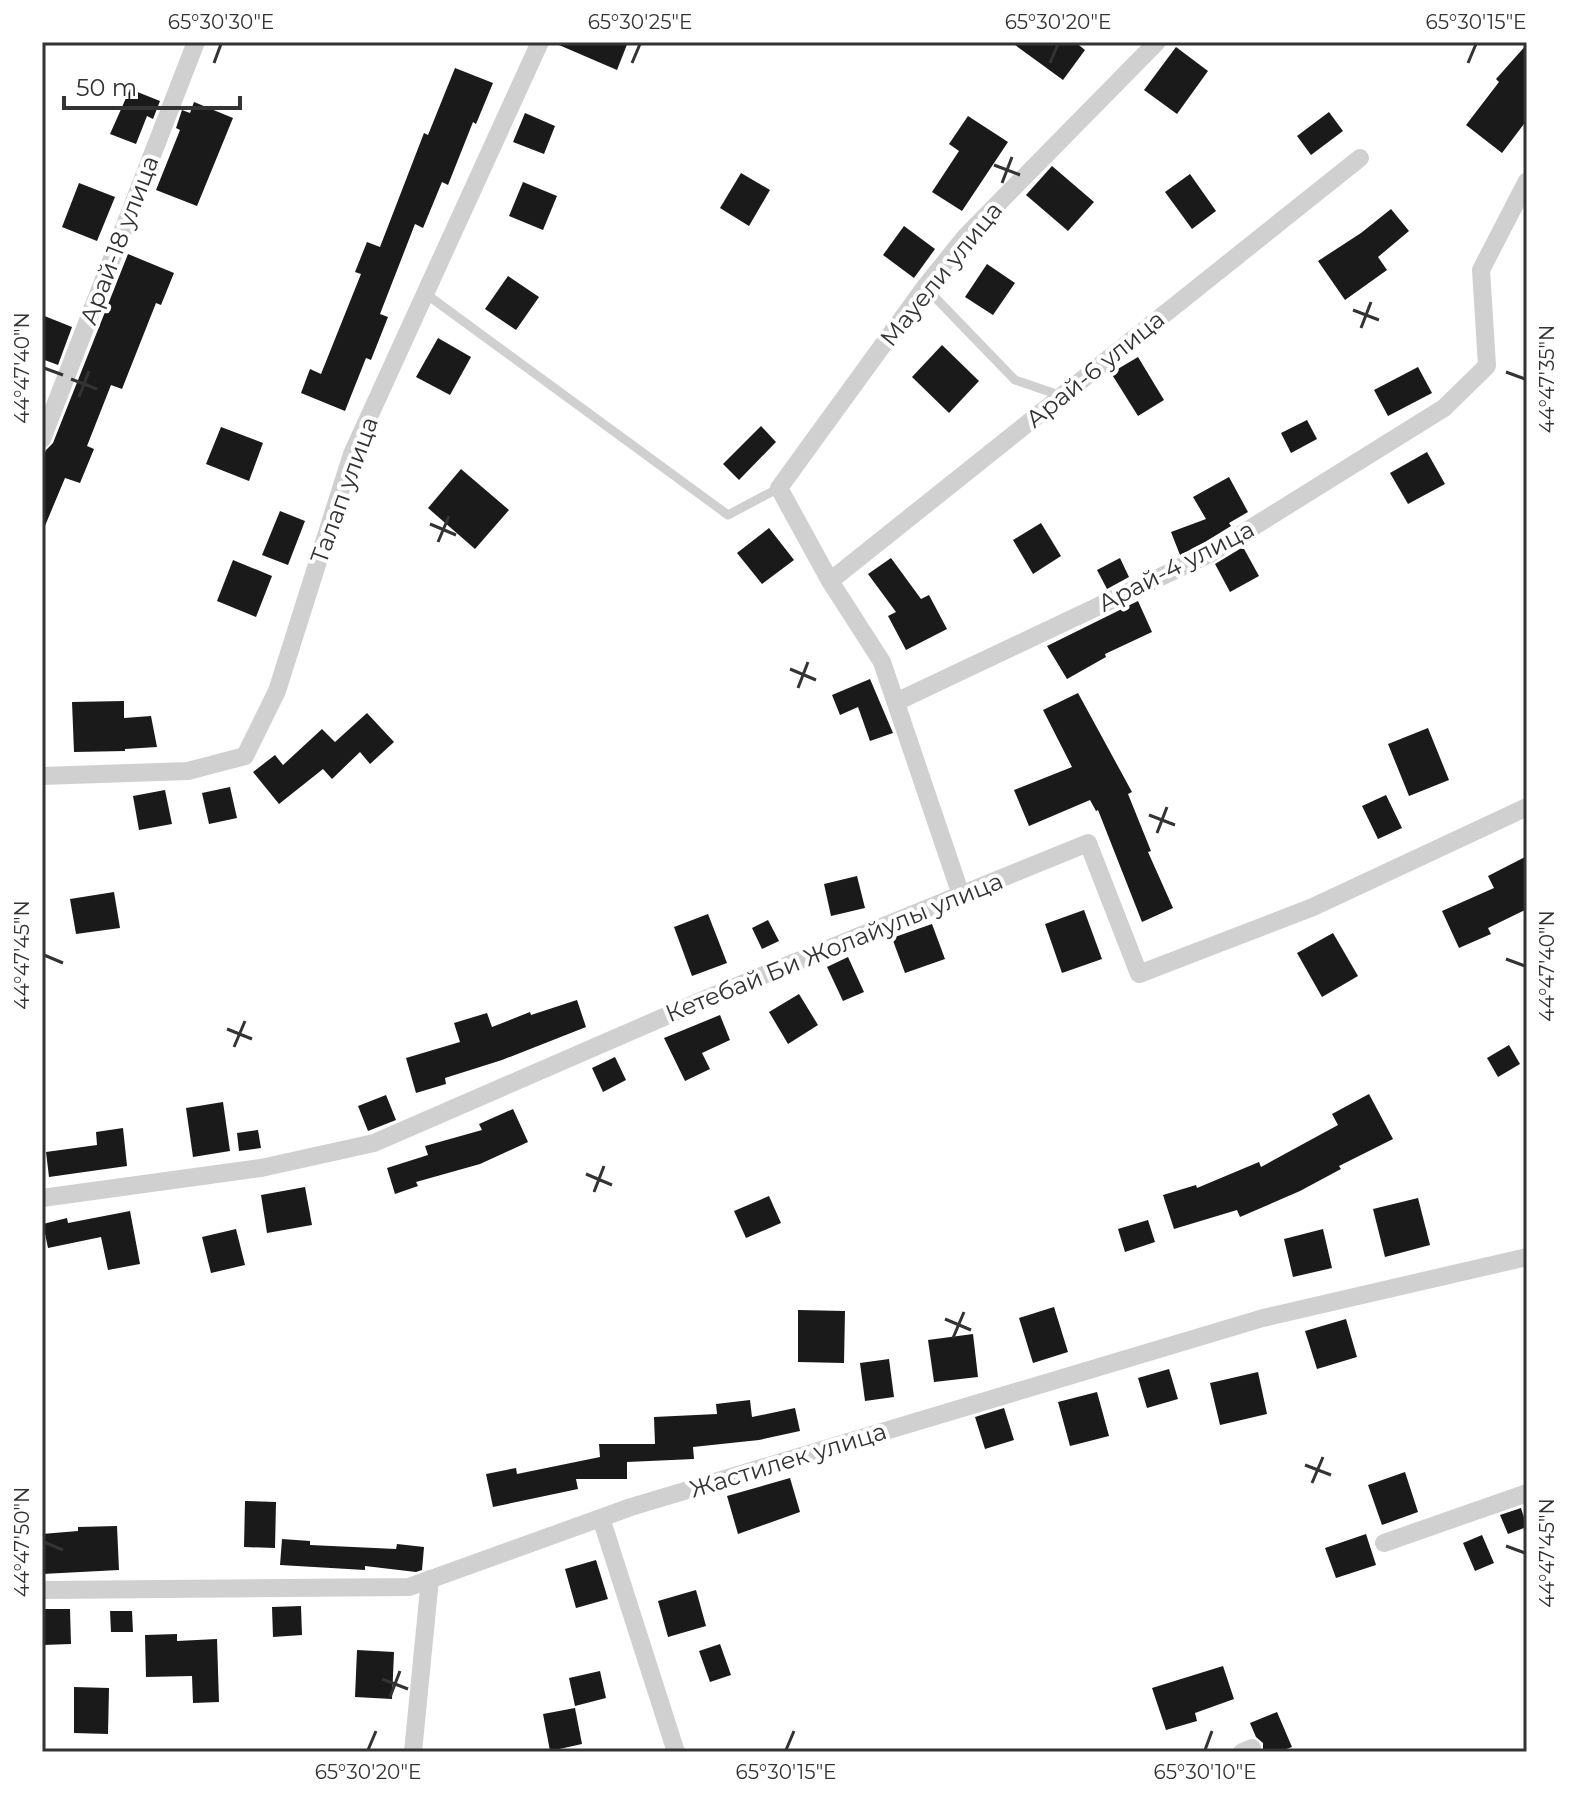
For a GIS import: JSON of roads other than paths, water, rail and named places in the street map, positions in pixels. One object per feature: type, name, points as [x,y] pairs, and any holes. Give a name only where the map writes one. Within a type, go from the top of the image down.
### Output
[{"type":"street","name":"Арай-18 улица","points":[[42,439],[196,42]]},
{"type":"street","name":"Талап улица","points":[[42,776],[188,771],[245,756],[277,691],[352,454],[540,42]]},
{"type":"street","name":"Мауели улица","points":[[779,488],[925,287],[966,236],[1157,42]]},
{"type":"street","name":"Арай-6 улица","points":[[830,581],[1360,158]]},
{"type":"street","name":"Арай-4 улица","points":[[896,702],[1211,553],[1444,408],[1487,366],[1481,270],[1527,181]]},
{"type":"street","points":[[779,488],[830,581],[882,662],[961,895]]},
{"type":"street","name":"Кетебай Би Жолайулы улица","points":[[42,1198],[261,1168],[374,1143],[710,997],[1088,843],[1139,974],[1313,907],[1527,807]]},
{"type":"street","name":"Жастилек улица","points":[[42,1590],[409,1587],[601,1518],[1263,1318],[1527,1257]]},
{"type":"street","points":[[1384,1543],[1527,1493]]},
{"type":"street","points":[[601,1518],[676,1752]]},
{"type":"street","points":[[413,1752],[430,1579]]},
{"type":"lane","points":[[925,287],[1015,380],[1062,396]]},
{"type":"lane","points":[[425,293],[728,515],[779,488]]}]
